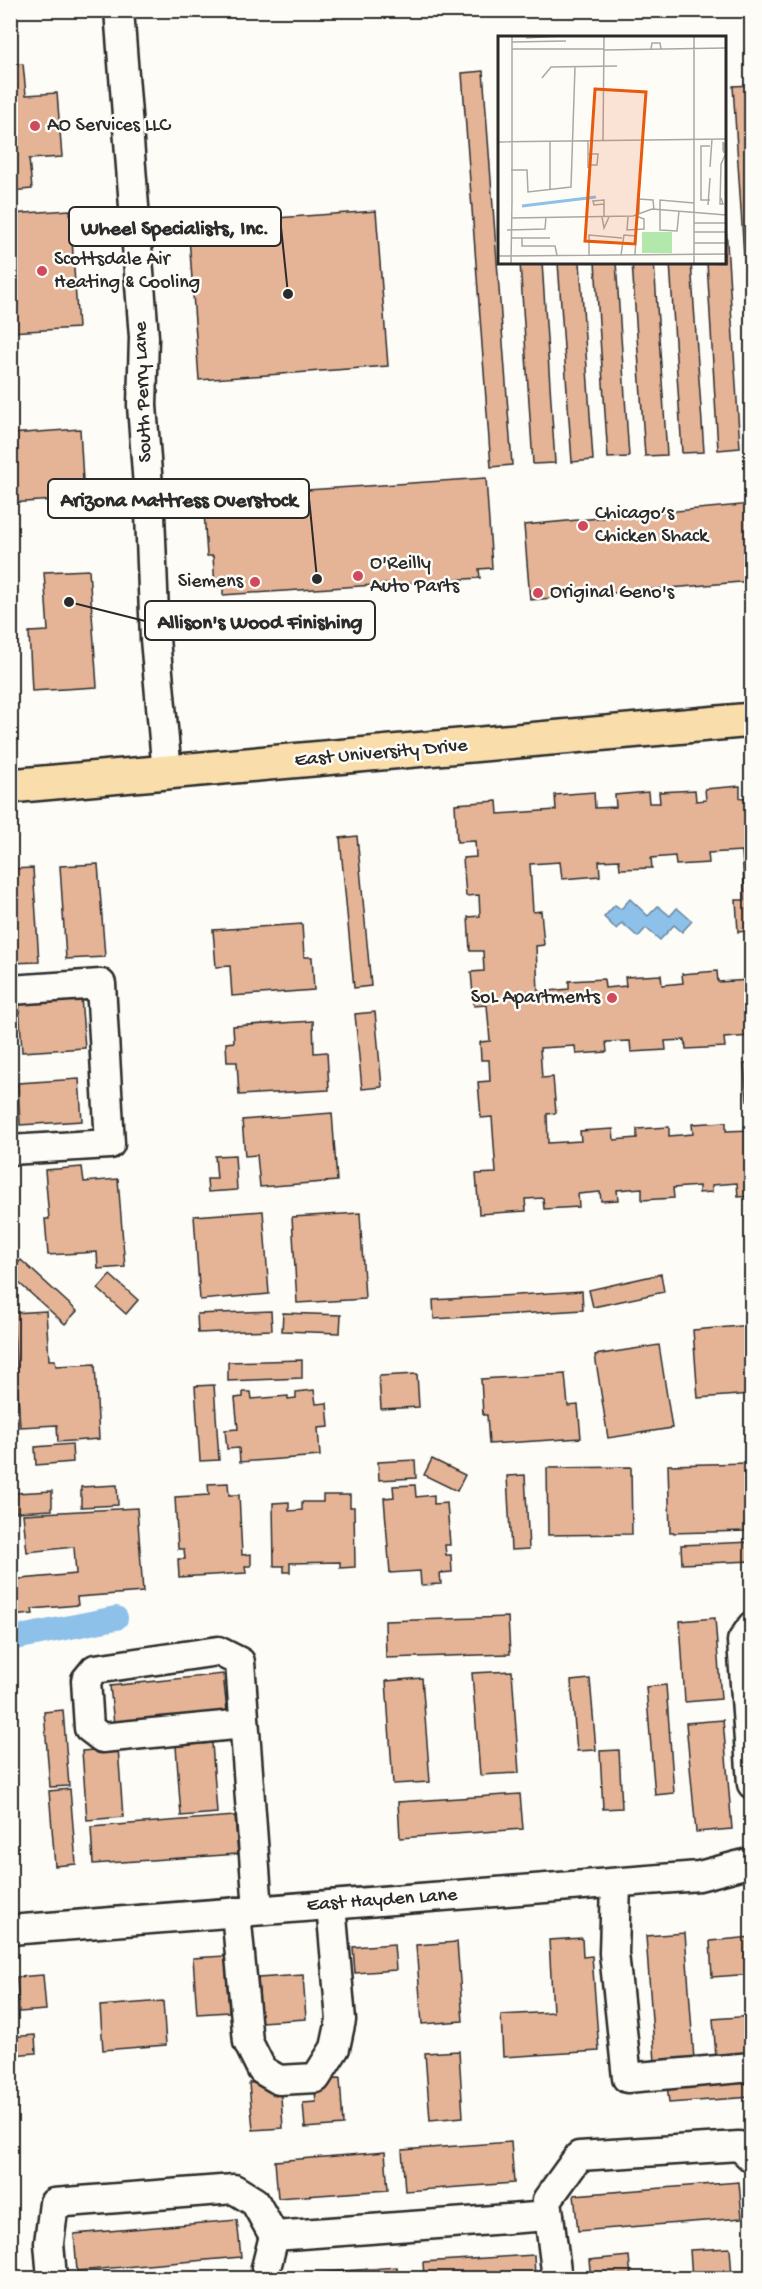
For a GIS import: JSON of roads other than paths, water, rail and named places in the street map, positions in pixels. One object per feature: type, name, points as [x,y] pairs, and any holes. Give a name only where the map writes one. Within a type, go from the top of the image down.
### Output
[{"type":"main road","name":"East University Drive","points":[[10,786],[752,720]]},
{"type":"street","name":"South Perry Lane","points":[[119,10],[144,337],[142,405],[150,514],[155,639],[166,773]]},
{"type":"street","points":[[10,990],[101,984],[110,1144],[10,1150]]},
{"type":"street","points":[[752,1626],[742,1641],[752,1784]]},
{"type":"street","points":[[244,1724],[102,1738],[89,1728],[86,1680],[95,1669],[218,1651],[240,1662],[244,1724],[248,2042],[262,2070],[279,2080],[316,2078],[335,2048],[341,2020],[331,1905]]},
{"type":"street","name":"East Hayden Lane","points":[[10,1930],[699,1876],[750,1866]]},
{"type":"street","points":[[616,1883],[614,1953],[627,2078],[752,2067]]},
{"type":"street","points":[[557,2278],[547,2200],[579,2156],[739,2146],[752,2158]]},
{"type":"street","points":[[52,2278],[49,2243],[54,2203],[234,2189],[255,2202],[274,2236],[266,2268],[267,2278]]},
{"type":"street","points":[[274,2236],[549,2216]]},
{"type":"water","points":[[630,899],[648,916],[658,906],[670,916],[677,908],[692,921],[682,932],[674,925],[660,940],[646,928],[638,937],[622,923],[616,929],[604,917],[615,905],[621,909]]},
{"type":"waterway","points":[[10,1639],[116,1618]]},
{"type":"place","name":"AO Services LLC","points":[[35,126]]},
{"type":"place","name":"Scottsdale Air Heating & Cooling","points":[[42,271]]},
{"type":"place","name":"Wheel Specialists, Inc.","points":[[288,294]]},
{"type":"place","name":"Chicago’s Chicken Shack","points":[[583,526]]},
{"type":"place","name":"O'Reilly Auto Parts","points":[[358,576]]},
{"type":"place","name":"Arizona Mattress Overstock","points":[[317,579]]},
{"type":"place","name":"Siemens","points":[[255,582]]},
{"type":"place","name":"Original Geno's","points":[[538,593]]},
{"type":"place","name":"Allison's Wood Finishing","points":[[69,602]]},
{"type":"place","name":"SoL Apartments","points":[[612,998]]}]
